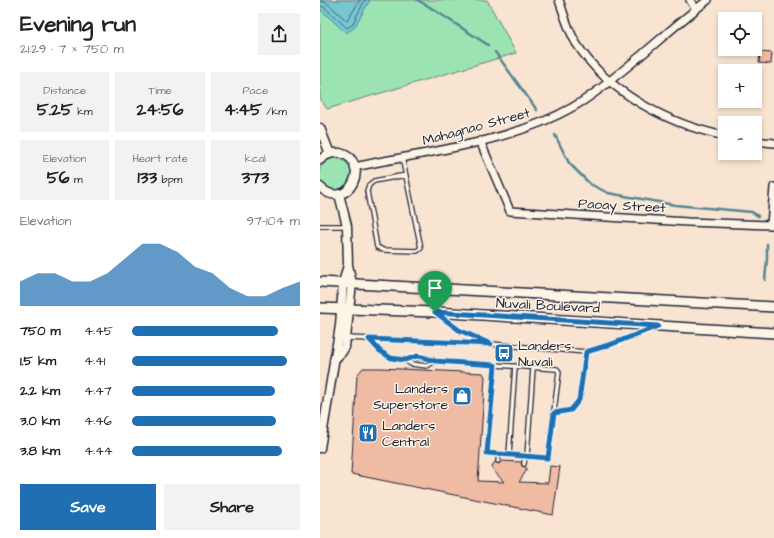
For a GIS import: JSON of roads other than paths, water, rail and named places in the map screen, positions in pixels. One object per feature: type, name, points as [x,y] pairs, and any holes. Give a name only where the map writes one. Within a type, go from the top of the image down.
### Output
[{"type":"main road","name":"Nuvali Boulevard","points":[[320,282],[774,307]]},
{"type":"main road","name":"Nuvali Boulevard","points":[[320,308],[435,312],[774,333]]},
{"type":"street","points":[[559,0],[576,42],[591,63],[610,81],[647,108],[706,132],[718,135]]},
{"type":"street","points":[[690,0],[696,9]]},
{"type":"street","name":"Mahagnao Street","points":[[354,167],[480,141],[512,133],[545,120],[589,97],[708,0]]},
{"type":"street","points":[[320,128],[330,154]]},
{"type":"street","name":"Paoay Street","points":[[480,141],[510,211],[688,222],[771,225],[774,187]]},
{"type":"street","points":[[762,142],[774,143]]},
{"type":"street","points":[[320,160],[330,154],[335,153],[346,156],[353,163],[356,175],[354,182],[346,192],[339,194],[328,193],[320,187]]},
{"type":"street","points":[[334,360],[345,347],[346,338],[345,309],[348,265],[347,226],[339,194]]},
{"type":"street","points":[[320,448],[334,360],[345,309]]},
{"type":"lane","points":[[402,157],[406,175],[421,248],[417,251],[383,250],[377,247],[367,191],[369,185],[374,182],[406,175]]},
{"type":"lane","points":[[320,227],[347,226]]},
{"type":"lane","points":[[435,312],[459,330],[491,344]]},
{"type":"lane","points":[[346,338],[491,344],[586,352],[612,344],[658,326]]},
{"type":"lane","points":[[369,339],[380,351],[391,358],[405,360],[411,364],[427,366],[435,361]]},
{"type":"lane","points":[[554,413],[571,410],[579,400],[586,352]]},
{"type":"lane","points":[[405,360],[417,356],[435,361],[557,369],[559,372],[548,458],[487,453],[495,365]]},
{"type":"lane","points":[[509,455],[515,366]]},
{"type":"lane","points":[[524,464],[526,456],[533,368]]},
{"type":"lane","points":[[498,461],[499,454]]},
{"type":"water","points":[[320,0],[370,0],[354,28],[346,33],[320,9]]},
{"type":"waterway","points":[[417,0],[488,45]]},
{"type":"waterway","points":[[495,52],[537,110]]},
{"type":"waterway","points":[[555,135],[569,163],[590,184],[608,193],[675,205],[752,212],[758,216]]},
{"type":"waterway","points":[[765,280],[767,244]]},
{"type":"place","name":"Landers Nuvali","points":[[504,353]]},
{"type":"place","name":"Landers Superstore","points":[[462,396]]},
{"type":"place","name":"Landers Central","points":[[368,433]]}]
